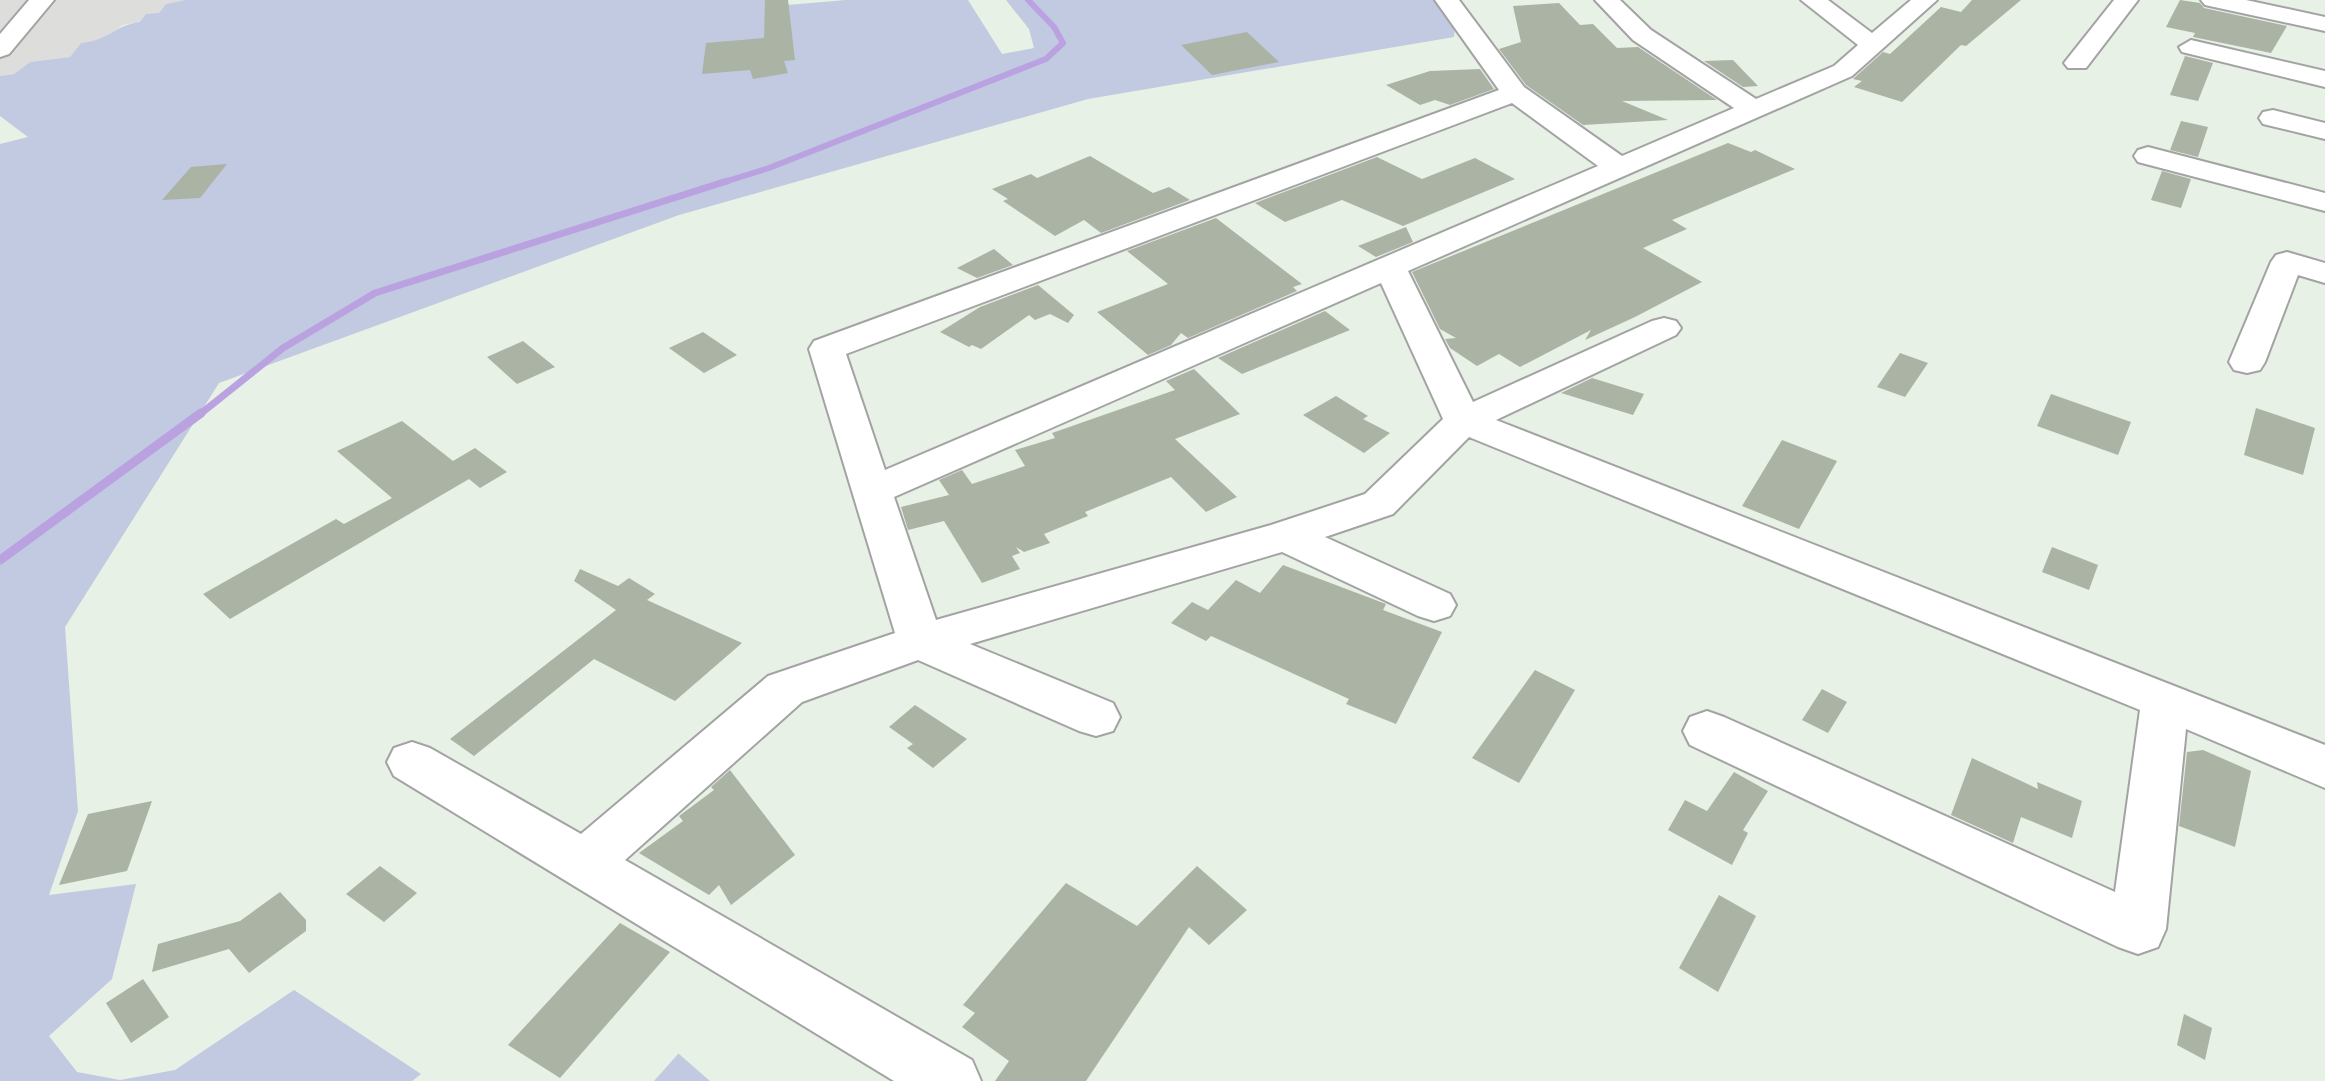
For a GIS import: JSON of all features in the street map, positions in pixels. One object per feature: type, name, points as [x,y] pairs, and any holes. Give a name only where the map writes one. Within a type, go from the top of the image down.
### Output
[{"type":"street","points":[[0,49],[42,0]]},
{"type":"street","points":[[1447,0],[1515,93],[1620,168]]},
{"type":"street","points":[[1607,0],[1642,35],[1754,110]]},
{"type":"street","points":[[1813,0],[1873,45]]},
{"type":"street","points":[[873,491],[1843,71],[1925,0]]},
{"type":"street","points":[[2077,63],[2126,0]]},
{"type":"street","points":[[2213,0],[2325,24]]},
{"type":"street","points":[[2191,47],[2325,79]]},
{"type":"street","points":[[1096,717],[920,642],[827,349],[1515,93]]},
{"type":"street","points":[[2273,118],[2325,131]]},
{"type":"street","points":[[2148,156],[2325,202]]},
{"type":"street","points":[[2247,362],[2287,262],[2325,273]]},
{"type":"street","points":[[1390,267],[1463,421],[2165,700],[2325,767]]},
{"type":"street","points":[[585,863],[785,689],[920,642],[1285,536],[1379,504],[1463,421],[1664,328]]},
{"type":"street","points":[[1285,536],[1434,605]]},
{"type":"street","points":[[1707,731],[2138,929],[2165,700]]},
{"type":"street","points":[[412,762],[951,1081]]},
{"type":"shaded area","points":[[0,0],[185,0],[166,4],[159,13],[140,22],[122,25],[102,41],[81,43],[70,57],[30,62],[14,74],[0,76]]},
{"type":"shaded area","points":[[185,0],[786,0],[787,5],[846,0],[968,0],[1002,54],[1034,48],[1029,29],[1006,0],[1449,0],[1456,16],[1454,37],[1088,99],[679,215],[219,383],[65,627],[78,811],[49,895],[136,884],[112,979],[49,1036],[77,1072],[120,1080],[175,1070],[294,990],[421,1074],[412,1081],[0,1081],[0,144],[28,137],[0,116],[0,76],[14,74],[30,62],[70,57],[81,43],[140,22],[146,14],[159,13],[166,4]]},
{"type":"shaded area","points":[[679,1054],[710,1081],[654,1081]]},
{"type":"building","points":[[765,0],[788,0],[795,60],[784,61],[788,73],[753,79],[750,70],[702,74],[706,43],[764,38]]},
{"type":"building","points":[[1972,0],[2021,0],[1966,46],[1961,45],[1902,102],[1854,87],[1862,81],[1853,79],[1883,52],[1890,54],[1941,7],[1961,12]]},
{"type":"building","points":[[2180,0],[2287,26],[2271,53],[2193,37],[2195,33],[2166,27]]},
{"type":"building","points":[[1559,3],[1580,25],[1593,24],[1617,48],[1638,47],[1717,100],[1622,101],[1668,120],[1583,125],[1526,85],[1499,49],[1521,42],[1513,6]]},
{"type":"building","points":[[1247,32],[1279,62],[1212,75],[1181,45]]},
{"type":"building","points":[[2185,56],[2213,63],[2198,101],[2170,95]]},
{"type":"building","points":[[1733,60],[1758,86],[1743,87],[1704,61]]},
{"type":"building","points":[[1480,69],[1494,89],[1450,105],[1435,100],[1420,105],[1386,85],[1430,71]]},
{"type":"building","points":[[2181,121],[2208,127],[2198,157],[2170,150]]},
{"type":"building","points":[[1728,143],[1751,152],[1755,150],[1795,169],[1672,220],[1687,229],[1643,248],[1702,282],[1585,340],[1591,330],[1520,367],[1499,354],[1477,366],[1450,348],[1445,339],[1456,338],[1440,329],[1412,272]]},
{"type":"building","points":[[1090,156],[1153,193],[1169,187],[1190,200],[1101,233],[1084,220],[1055,236],[1003,201],[1008,199],[992,189],[1031,174],[1037,178]]},
{"type":"building","points":[[1377,157],[1422,179],[1475,158],[1515,179],[1403,226],[1342,200],[1285,222],[1255,203]]},
{"type":"building","points":[[227,164],[200,198],[162,200],[191,167]]},
{"type":"building","points":[[2162,171],[2191,179],[2181,208],[2151,200]]},
{"type":"building","points":[[1216,218],[1302,284],[1293,287],[1297,291],[1188,338],[1181,333],[1171,345],[1148,355],[1097,312],[1168,284],[1127,251]]},
{"type":"building","points":[[1406,227],[1413,242],[1376,257],[1358,246]]},
{"type":"building","points":[[994,249],[1013,265],[977,278],[957,268]]},
{"type":"building","points":[[1038,285],[1074,315],[1068,323],[1050,314],[1035,320],[1029,315],[981,349],[972,345],[969,347],[940,332],[980,307]]},
{"type":"building","points":[[1325,311],[1350,330],[1242,374],[1218,358]]},
{"type":"building","points":[[703,332],[737,355],[704,373],[669,348]]},
{"type":"building","points":[[523,341],[555,367],[517,384],[487,357]]},
{"type":"building","points":[[1900,353],[1928,363],[1905,397],[1877,387]]},
{"type":"building","points":[[1194,369],[1240,414],[1175,439],[1237,497],[1206,512],[1171,477],[1085,512],[1088,516],[1044,534],[1050,543],[1024,552],[1016,547],[1020,553],[1012,556],[1020,569],[982,583],[944,521],[908,530],[901,507],[949,495],[939,480],[962,470],[972,484],[1025,466],[1015,450],[1055,438],[1052,433],[1175,390],[1166,381]]},
{"type":"building","points":[[1592,378],[1644,394],[1633,415],[1561,393]]},
{"type":"building","points":[[2051,394],[2131,422],[2118,455],[2037,426]]},
{"type":"building","points":[[1336,396],[1368,416],[1363,419],[1390,433],[1364,453],[1303,415]]},
{"type":"building","points":[[2256,408],[2315,428],[2303,475],[2244,455]]},
{"type":"building","points":[[402,421],[453,461],[475,448],[507,472],[480,488],[469,479],[230,619],[203,594],[336,519],[344,524],[392,498],[337,451]]},
{"type":"building","points":[[1782,440],[1837,461],[1799,529],[1742,506]]},
{"type":"building","points":[[2052,547],[2098,565],[2089,590],[2042,572]]},
{"type":"building","points":[[1283,565],[1386,604],[1383,610],[1442,632],[1396,724],[1346,704],[1349,699],[1211,636],[1206,641],[1171,623],[1192,602],[1208,610],[1236,580],[1260,593]]},
{"type":"building","points":[[580,569],[618,586],[629,578],[655,594],[647,600],[742,643],[675,701],[594,659],[474,756],[450,739],[616,610],[574,581]]},
{"type":"building","points":[[1535,670],[1575,690],[1519,783],[1472,758]]},
{"type":"building","points":[[1822,689],[1847,702],[1828,733],[1802,720]]},
{"type":"building","points":[[915,705],[967,739],[933,768],[907,748],[913,744],[889,727]]},
{"type":"building","points":[[2203,750],[2251,771],[2235,847],[2179,826],[2187,752]]},
{"type":"building","points":[[1972,758],[2038,789],[2037,782],[2082,801],[2072,838],[2021,817],[2013,843],[1951,815]]},
{"type":"building","points":[[730,770],[795,855],[731,905],[719,885],[709,895],[639,853],[683,821],[679,816],[714,790],[711,787]]},
{"type":"building","points":[[1734,772],[1768,791],[1743,830],[1748,833],[1732,865],[1668,830],[1685,800],[1707,811]]},
{"type":"building","points":[[152,801],[127,871],[59,885],[88,814]]},
{"type":"building","points":[[380,866],[417,893],[384,922],[346,894]]},
{"type":"building","points":[[1197,866],[1247,910],[1209,945],[1189,927],[1086,1081],[995,1081],[1009,1061],[962,1027],[975,1013],[963,1005],[1066,883],[1137,926]]},
{"type":"building","points":[[280,892],[306,920],[306,931],[249,973],[229,949],[152,972],[158,944],[240,921]]},
{"type":"building","points":[[1719,895],[1756,916],[1718,992],[1679,968]]},
{"type":"building","points":[[620,923],[670,952],[560,1078],[508,1045]]},
{"type":"building","points":[[143,979],[169,1017],[131,1043],[106,1003]]},
{"type":"building","points":[[2184,1014],[2212,1028],[2205,1060],[2177,1045]]},
{"type":"waterway","points":[[721,183],[769,168],[1046,59],[1063,43],[1054,27],[1028,0]]},
{"type":"waterway","points":[[199,415],[283,348],[375,293],[727,181]]},
{"type":"waterway","points":[[0,560],[201,413]]}]
